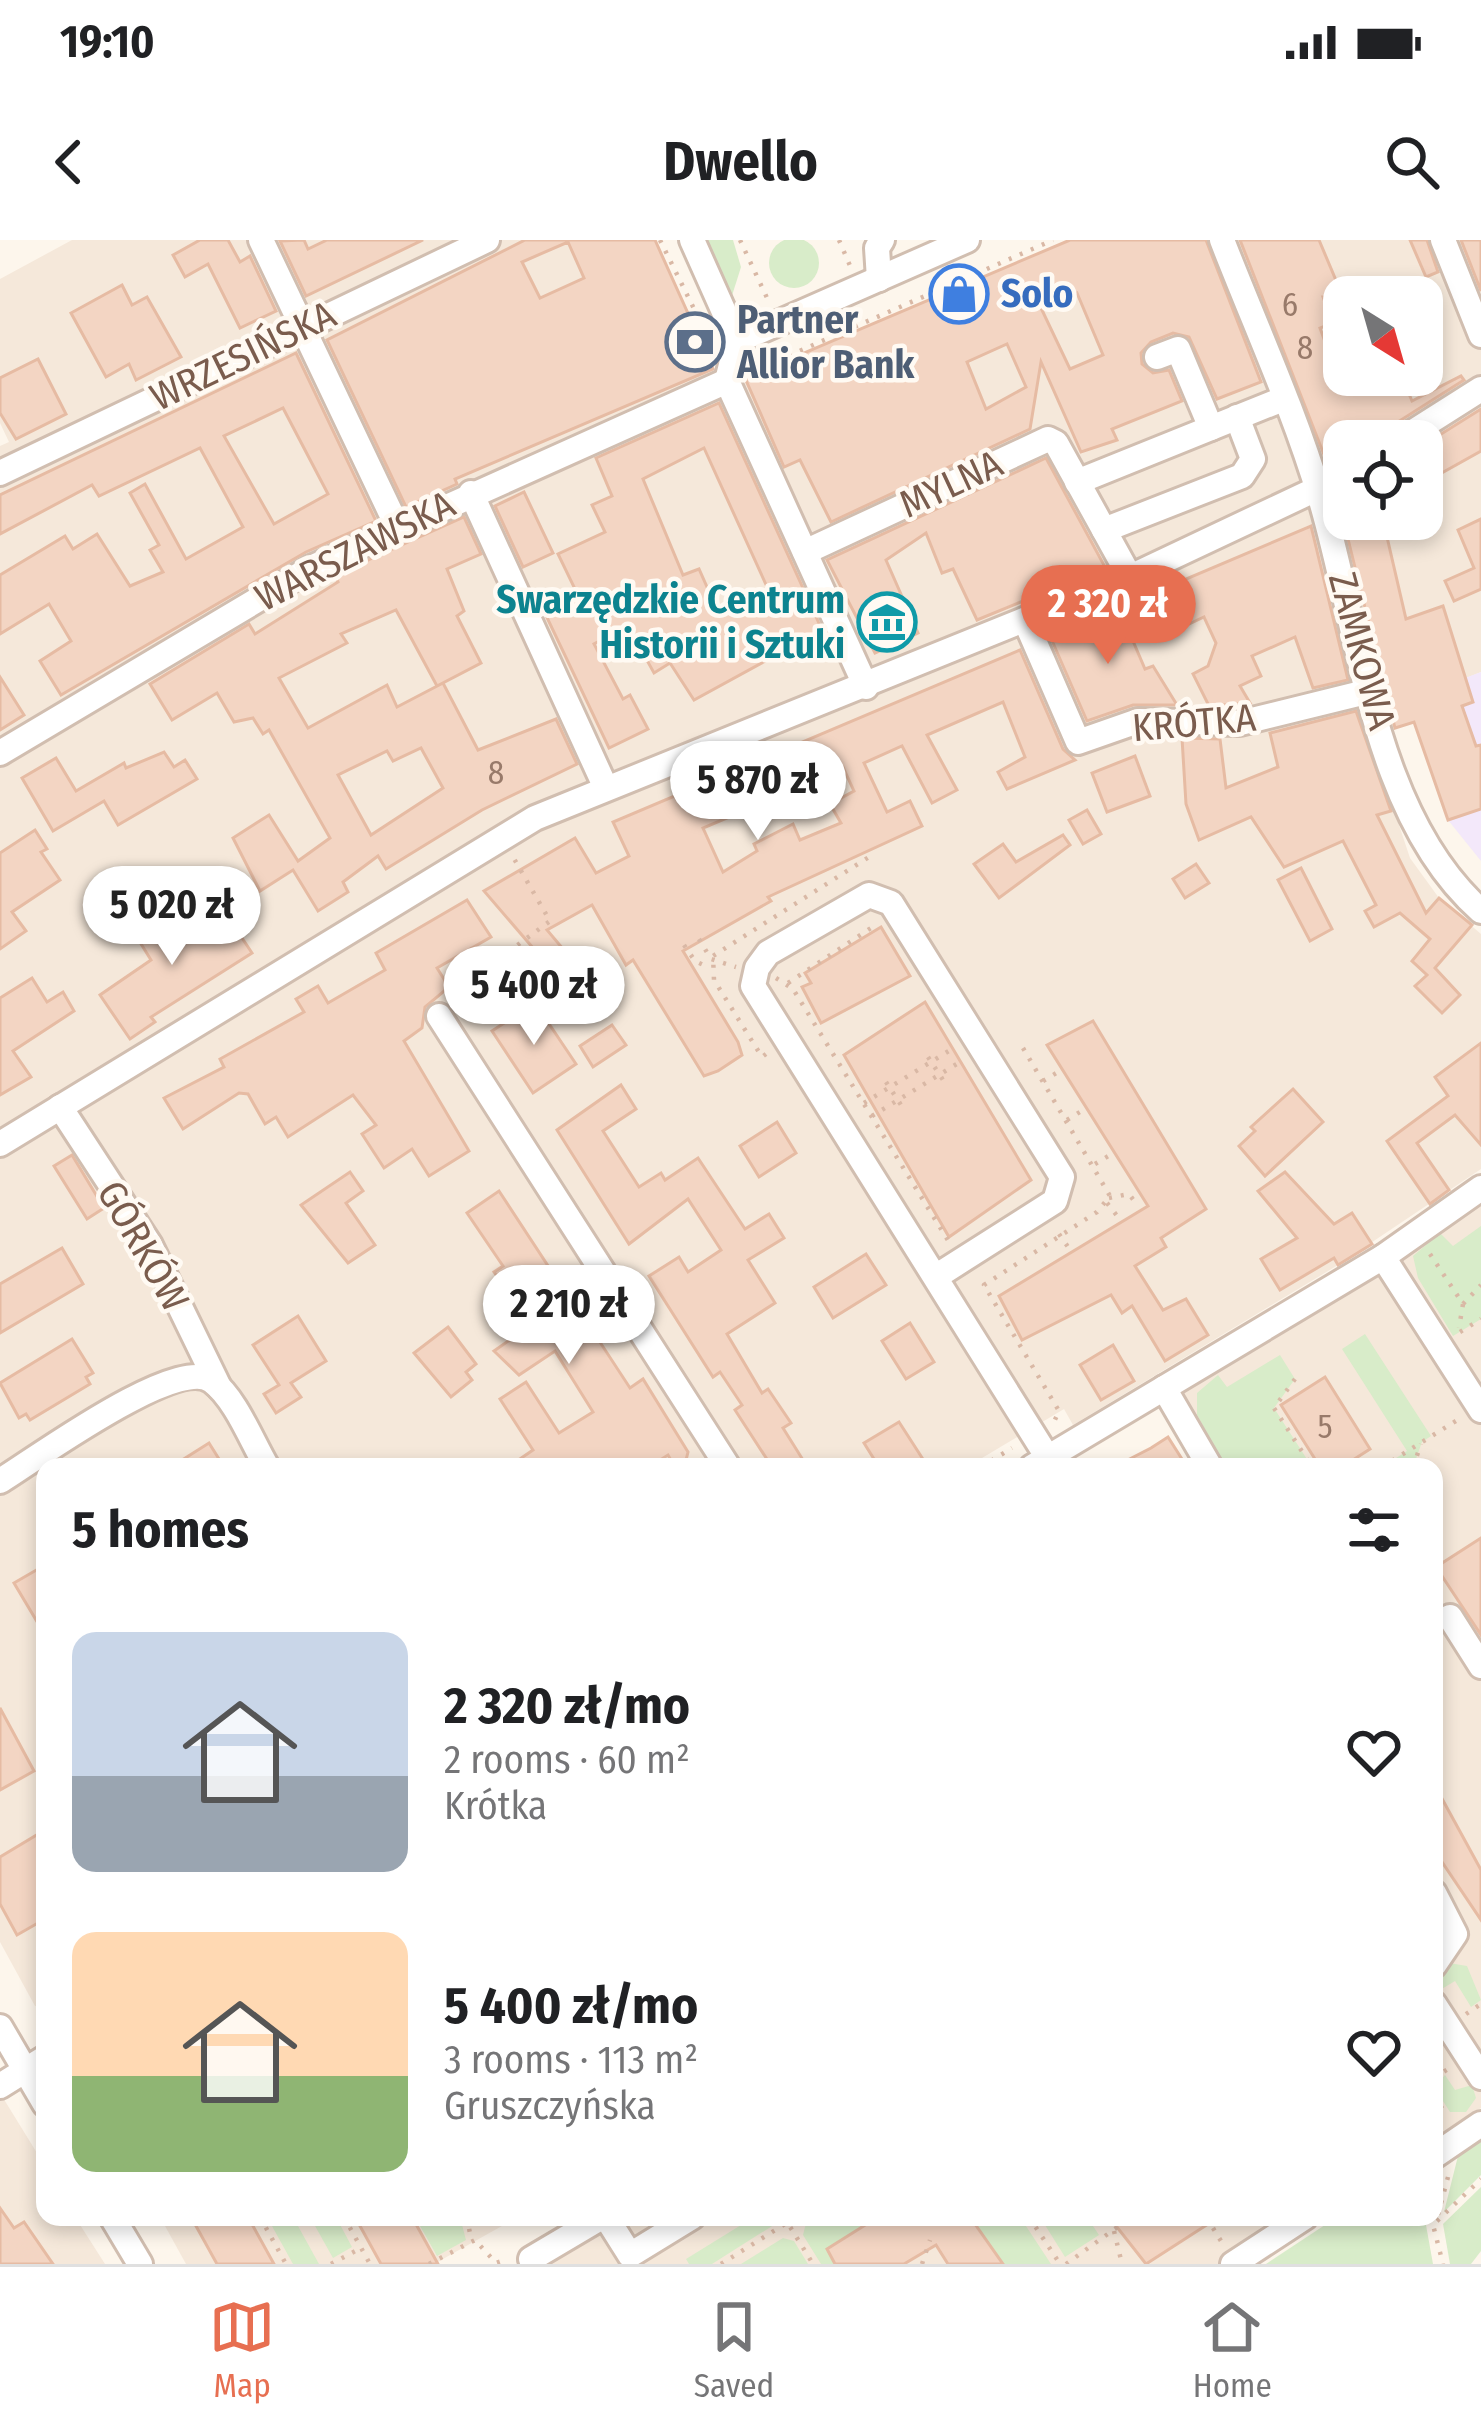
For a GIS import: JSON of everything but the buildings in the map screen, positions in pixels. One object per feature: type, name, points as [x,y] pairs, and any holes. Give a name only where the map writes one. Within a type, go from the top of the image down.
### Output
[{"type":"street","points":[[261,240],[397,526]]},
{"type":"street","name":"WRZESIŃSKA","points":[[0,472],[487,240]]},
{"type":"street","points":[[692,240],[737,341],[736,377],[805,552],[866,687]]},
{"type":"street","points":[[867,278],[882,240]]},
{"type":"street","points":[[737,341],[867,278],[967,240]]},
{"type":"street","name":"ZAMKOWA","points":[[1222,240],[1319,492],[1370,691],[1409,815],[1438,864],[1481,910]]},
{"type":"street","points":[[1443,240],[1481,335]]},
{"type":"street","points":[[1157,357],[1178,349],[1211,428]]},
{"type":"street","name":"WARSZAWSKA","points":[[0,753],[262,596],[397,526],[736,377]]},
{"type":"street","points":[[1432,420],[1481,389]]},
{"type":"street","points":[[1130,577],[1077,482],[1283,399]]},
{"type":"street","points":[[1104,530],[1243,476],[1253,459],[1237,417]]},
{"type":"street","name":"MYLNA","points":[[805,552],[1048,439],[1056,443],[1077,482]]},
{"type":"street","points":[[0,1144],[501,838],[605,786],[866,687],[1130,577],[1323,489]]},
{"type":"street","points":[[471,493],[605,786]]},
{"type":"street","name":"KRÓTKA","points":[[1025,620],[1078,742],[1138,721],[1240,722],[1370,691]]},
{"type":"street","points":[[937,1276],[1050,1204],[1061,1192],[1062,1177],[891,903],[869,895],[768,953],[757,968],[753,986],[1034,1435],[1039,1458]]},
{"type":"street","points":[[439,1016],[722,1458]]},
{"type":"street","name":"GÓRKÓW","points":[[60,1107],[150,1245],[220,1389],[262,1458]]},
{"type":"street","points":[[1047,1458],[1383,1257],[1481,1188]]},
{"type":"street","points":[[1383,1257],[1480,1408]]},
{"type":"street","points":[[53,1458],[166,1381],[198,1375],[220,1389]]},
{"type":"street","points":[[1164,1388],[1212,1458]]},
{"type":"street","points":[[0,1481],[36,1468]]},
{"type":"street","points":[[1450,1617],[1481,1666]]},
{"type":"street","points":[[1443,1911],[1454,1934],[1443,1951]]},
{"type":"street","points":[[1443,2026],[1481,2077]]},
{"type":"street","points":[[0,2027],[35,2064],[0,2086]]},
{"type":"street","points":[[1443,2150],[1481,2124]]},
{"type":"street","points":[[117,2226],[140,2264]]},
{"type":"street","points":[[525,2258],[594,2226]]},
{"type":"street","points":[[611,2226],[630,2255],[677,2226]]},
{"type":"street","points":[[1230,2257],[1289,2226]]},
{"type":"path","points":[[660,240],[698,322],[709,333]]},
{"type":"path","points":[[740,240],[770,304],[758,310]]},
{"type":"path","points":[[838,240],[867,278]]},
{"type":"path","points":[[736,377],[1053,240]]},
{"type":"path","points":[[871,308],[875,317]]},
{"type":"path","points":[[439,1016],[464,982],[550,921],[501,838]]},
{"type":"path","points":[[788,983],[882,921],[873,906]]},
{"type":"path","points":[[741,920],[748,932]]},
{"type":"path","points":[[684,945],[694,961],[710,968]]},
{"type":"path","points":[[863,1103],[957,1046],[964,1059],[871,1117]]},
{"type":"path","points":[[1023,1048],[1094,1165],[1118,1217]]},
{"type":"path","points":[[929,1059],[941,1077]]},
{"type":"path","points":[[1043,1081],[1058,1072]]},
{"type":"path","points":[[888,1085],[900,1103]]},
{"type":"path","points":[[1067,1120],[1083,1110]]},
{"type":"path","points":[[1094,1165],[1110,1155]]},
{"type":"path","points":[[996,1458],[1058,1420],[1059,1411],[984,1285],[1108,1201],[1128,1194],[1138,1206]]},
{"type":"path","points":[[1059,1234],[1068,1247]]},
{"type":"path","points":[[1417,1234],[1463,1304]]},
{"type":"path","points":[[1011,1264],[1019,1276]]},
{"type":"path","points":[[1458,1333],[1463,1304],[1481,1285]]},
{"type":"path","points":[[1295,1379],[1274,1408],[1306,1458]]},
{"type":"path","points":[[1396,1458],[1480,1408]]},
{"type":"path","points":[[1416,1458],[1422,1442]]},
{"type":"path","points":[[1443,2188],[1457,2140]]},
{"type":"path","points":[[1443,2211],[1481,2179]]},
{"type":"path","points":[[265,2226],[286,2264]]},
{"type":"path","points":[[349,2226],[370,2264]]},
{"type":"path","points":[[468,2226],[472,2241]]},
{"type":"path","points":[[721,2264],[777,2226]]},
{"type":"path","points":[[790,2226],[813,2264]]},
{"type":"path","points":[[1036,2226],[1063,2264],[1117,2229],[1122,2264]]},
{"type":"path","points":[[1435,2226],[1443,2264]]},
{"type":"path","points":[[1213,2228],[1230,2257]]},
{"type":"path","points":[[922,2264],[930,2240]]},
{"type":"path","points":[[429,2264],[472,2241],[479,2242],[496,2263],[525,2258]]},
{"type":"path","points":[[331,2264],[361,2248]]},
{"type":"shaded area","points":[[72,240],[655,240],[727,396],[743,379],[1070,240],[1481,240],[1481,672],[1466,678],[1473,702],[1370,738],[1410,858],[1439,898],[1481,934],[1481,1169],[1338,1265],[1073,1425],[1064,1409],[982,1458],[36,1458],[35,2006],[0,1942],[0,446],[9,442],[0,423],[0,279]]},
{"type":"shaded area","points":[[1481,672],[1481,861],[1448,820],[1413,722],[1473,703],[1465,678]]},
{"type":"shaded area","points":[[1481,1201],[1481,2108],[1443,2133],[1443,1458],[1216,1458],[1178,1392],[1411,1252]]},
{"type":"shaded area","points":[[0,2093],[36,2151],[36,2226],[81,2226],[105,2264],[0,2264]]},
{"type":"shaded area","points":[[165,2226],[502,2226],[434,2264],[186,2264]]},
{"type":"shaded area","points":[[617,2226],[1275,2226],[1218,2264],[546,2264]]},
{"type":"green space","points":[[794,238],[812,245],[819,263],[812,281],[794,288],[776,281],[769,263],[776,245]]},
{"type":"green space","points":[[701,240],[733,240],[741,267],[730,302]]},
{"type":"green space","points":[[1481,1226],[1481,1319],[1453,1336],[1418,1278],[1413,1256],[1440,1233],[1453,1246]]},
{"type":"green space","points":[[1365,1334],[1431,1436],[1422,1442],[1416,1458],[1396,1458],[1407,1451],[1342,1349]]},
{"type":"green space","points":[[1280,1355],[1295,1379],[1274,1408],[1306,1458],[1221,1458],[1197,1415],[1197,1393],[1218,1375],[1227,1387]]},
{"type":"green space","points":[[1449,1963],[1467,1966],[1481,2000],[1471,2007],[1455,1981],[1443,1988],[1443,1968]]},
{"type":"green space","points":[[1443,2077],[1455,2090],[1472,2085],[1476,2098],[1466,2112],[1450,2112],[1443,2101]]},
{"type":"green space","points":[[1481,2133],[1481,2175],[1444,2212],[1460,2148]]},
{"type":"green space","points":[[1481,2187],[1481,2251],[1471,2264],[1450,2264],[1443,2224]]},
{"type":"green space","points":[[272,2226],[298,2226],[319,2264],[293,2264]]},
{"type":"green space","points":[[315,2226],[341,2226],[352,2247],[333,2258]]},
{"type":"green space","points":[[420,2226],[462,2226],[466,2240],[437,2256]]},
{"type":"green space","points":[[739,2226],[772,2226],[712,2264],[689,2264],[686,2259]]},
{"type":"green space","points":[[805,2226],[864,2226],[827,2249],[834,2264],[821,2264],[803,2235]]},
{"type":"green space","points":[[976,2226],[1026,2226],[1051,2264],[999,2264]]},
{"type":"green space","points":[[1046,2226],[1093,2226],[1099,2235],[1065,2257]]},
{"type":"green space","points":[[1323,2226],[1426,2226],[1433,2264],[1266,2264]]},
{"type":"green space","points":[[783,2238],[794,2241],[808,2264],[741,2264]]},
{"type":"place","name":"Solo","points":[[959,294]]},
{"type":"place","name":"Partner Allior Bank","points":[[695,342]]},
{"type":"place","name":"Swarzędzkie Centrum Historii i Sztuki","points":[[887,622]]}]
